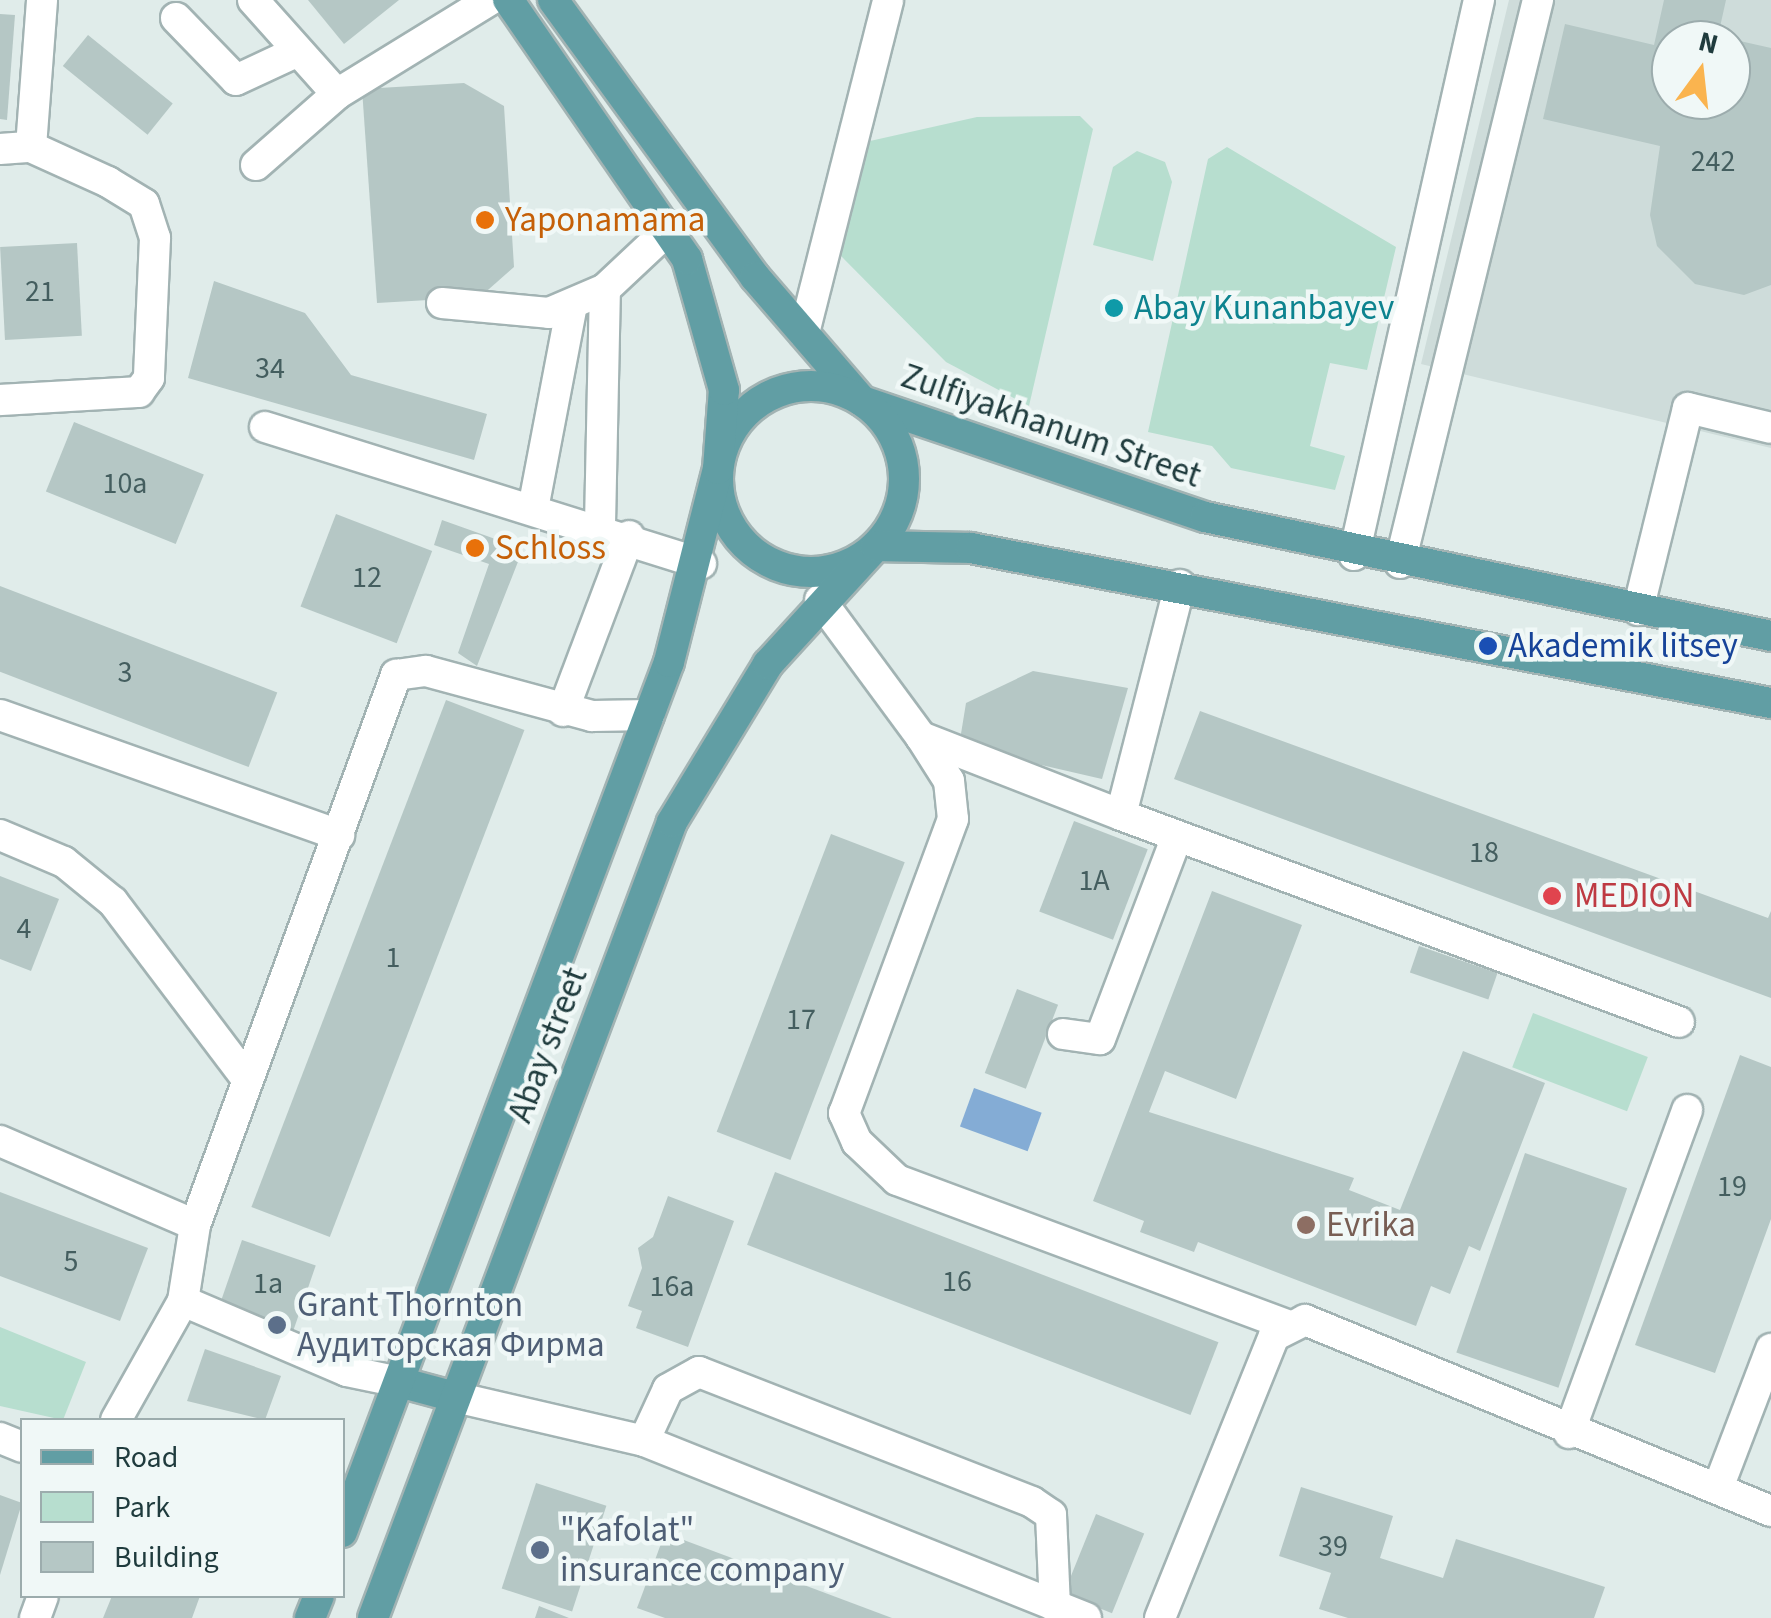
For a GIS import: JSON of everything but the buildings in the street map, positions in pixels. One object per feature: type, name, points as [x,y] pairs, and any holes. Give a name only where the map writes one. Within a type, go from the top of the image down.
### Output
[{"type":"main road","points":[[508,0],[671,227],[716,341],[724,390],[718,469],[734,531],[756,554],[817,572],[876,546],[971,548],[1180,584],[1771,703]]},
{"type":"main road","name":"Zulfiyakhanum Street","points":[[553,0],[804,334],[862,401],[1118,494],[1354,554],[1771,636]]},
{"type":"main road","points":[[718,469],[736,425],[770,395],[801,386],[862,401],[890,431],[904,470],[893,524],[876,546]]},
{"type":"main road","name":"Abay street","points":[[345,1524],[650,714],[700,564],[718,469]]},
{"type":"main road","name":"Abay street","points":[[372,1618],[672,822],[768,664],[820,600],[876,546]]},
{"type":"main road","points":[[398,1382],[456,1397]]},
{"type":"lane","points":[[31,147],[42,0]]},
{"type":"lane","points":[[253,0],[337,94]]},
{"type":"lane","points":[[256,165],[337,94],[490,0]]},
{"type":"lane","points":[[804,334],[888,0]]},
{"type":"lane","points":[[1354,554],[1480,0]]},
{"type":"lane","points":[[1400,562],[1538,0]]},
{"type":"lane","points":[[176,18],[236,80],[296,52]]},
{"type":"lane","points":[[0,149],[31,147],[144,204],[156,238],[149,378],[124,399],[0,400]]},
{"type":"lane","points":[[442,304],[496,314],[572,305],[606,290],[671,227]]},
{"type":"lane","points":[[563,711],[614,530],[606,290]]},
{"type":"lane","points":[[533,508],[572,305]]},
{"type":"lane","points":[[1638,610],[1688,408],[1771,428]]},
{"type":"lane","points":[[266,427],[614,530],[700,564]]},
{"type":"lane","points":[[1121,815],[1180,584]]},
{"type":"lane","points":[[820,600],[949,781],[954,819],[844,1113],[857,1142],[897,1180],[1286,1324],[1304,1320],[1569,1433],[1771,1511]]},
{"type":"lane","points":[[117,1418],[183,1301],[196,1225],[396,675],[459,678],[563,711],[650,714]]},
{"type":"lane","points":[[0,715],[339,835]]},
{"type":"lane","points":[[921,737],[1678,1022]]},
{"type":"lane","points":[[0,835],[64,862],[112,902],[247,1079]]},
{"type":"lane","points":[[1063,1034],[1100,1039],[1177,836]]},
{"type":"lane","points":[[1569,1433],[1687,1110]]},
{"type":"lane","points":[[0,1141],[196,1225]]},
{"type":"lane","points":[[183,1301],[347,1372],[398,1382]]},
{"type":"lane","points":[[1160,1618],[1286,1324]]},
{"type":"lane","points":[[1718,1488],[1771,1349]]},
{"type":"lane","points":[[644,1441],[668,1389],[699,1372],[1032,1502],[1051,1515],[1055,1608]]},
{"type":"lane","points":[[456,1397],[644,1441],[1086,1618]]},
{"type":"shaded area","points":[[1509,0],[1771,0],[1771,448],[1421,364]]},
{"type":"green space","points":[[1080,116],[1093,129],[1029,406],[946,362],[841,256],[870,141],[977,117]]},
{"type":"green space","points":[[1227,147],[1396,247],[1367,370],[1330,363],[1310,446],[1345,456],[1335,490],[1231,468],[1212,446],[1148,432],[1208,159]]},
{"type":"green space","points":[[1137,151],[1165,162],[1172,182],[1153,261],[1093,245],[1113,167]]},
{"type":"green space","points":[[1533,1013],[1648,1057],[1627,1111],[1512,1067]]},
{"type":"green space","points":[[0,1327],[86,1362],[64,1418],[0,1406]]},
{"type":"water","points":[[974,1088],[1042,1113],[1028,1151],[960,1127]]},
{"type":"place","name":"Yaponamama","points":[[485,220]]},
{"type":"place","name":"Abay Kunanbayev","points":[[1114,308]]},
{"type":"place","name":"Schloss","points":[[475,548]]},
{"type":"place","name":"Akademik litsey","points":[[1488,646]]},
{"type":"place","name":"MEDION","points":[[1552,896]]},
{"type":"place","name":"Evrika","points":[[1306,1225]]},
{"type":"place","name":"Grant Thornton Аудиторская Фирма","points":[[277,1325]]},
{"type":"place","name":"\"Kafolat\" insurance company","points":[[540,1550]]}]
